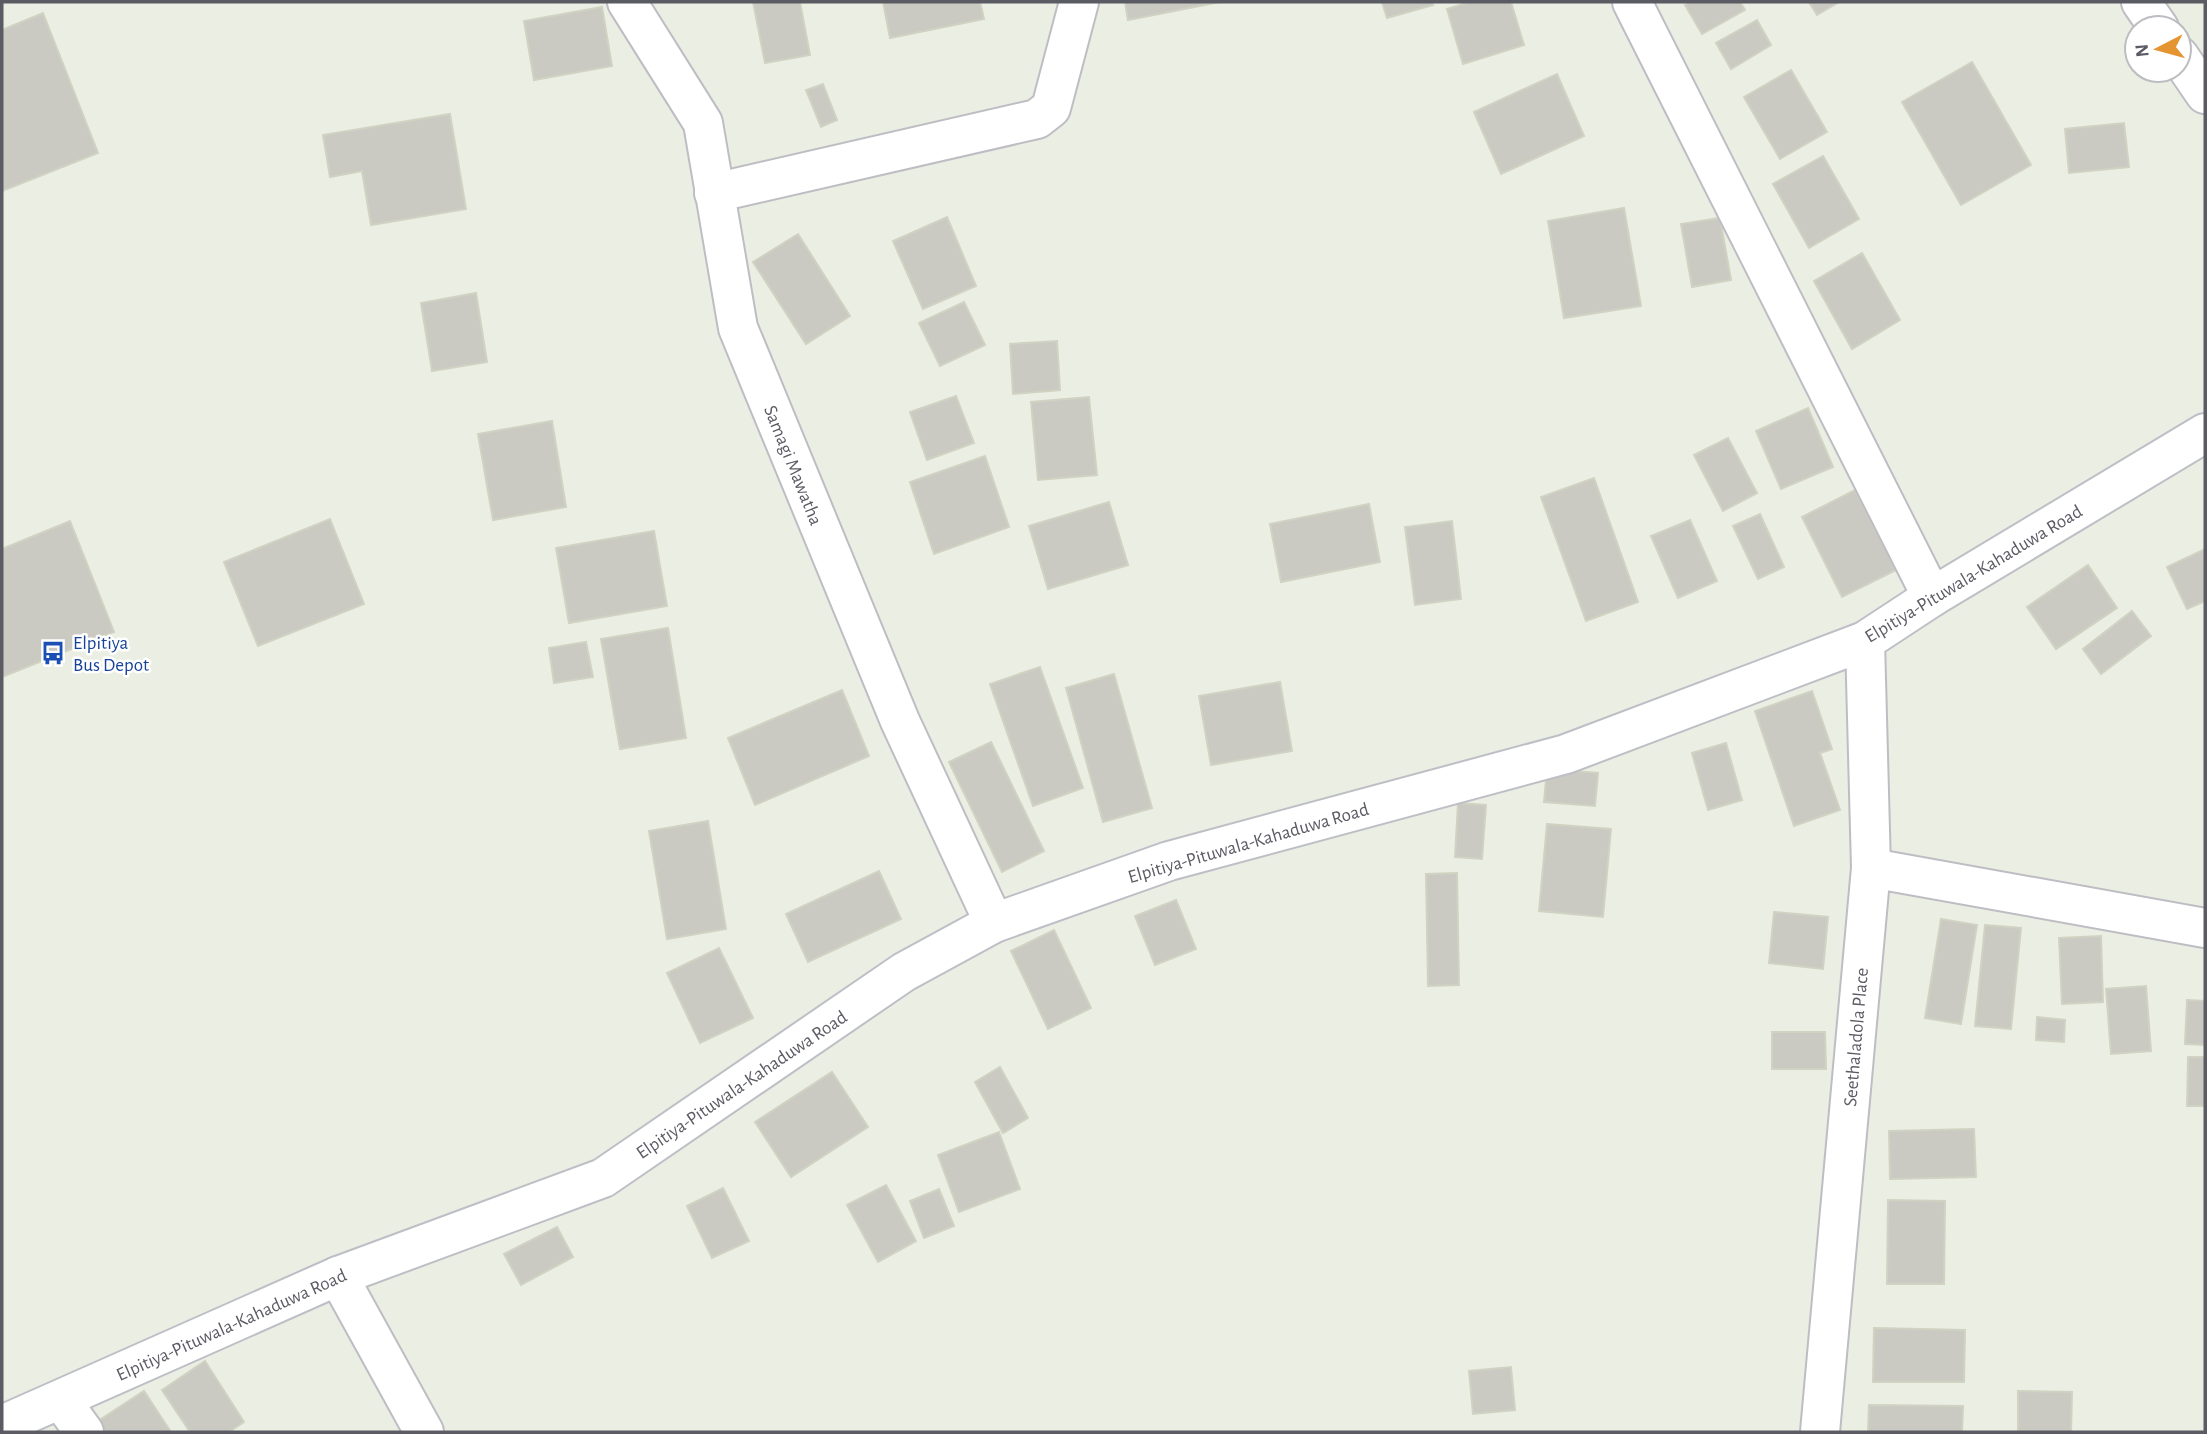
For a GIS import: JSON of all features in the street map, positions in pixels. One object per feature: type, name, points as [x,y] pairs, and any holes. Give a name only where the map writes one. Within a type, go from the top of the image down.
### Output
[{"type":"street","name":"Samagi Mawatha","points":[[627,2],[702,123],[738,328],[900,721],[994,923]]},
{"type":"street","points":[[714,193],[1037,119],[1052,108],[1079,2]]},
{"type":"street","points":[[1632,2],[1932,597]]},
{"type":"street","points":[[2193,76],[2205,94]]},
{"type":"street","name":"Elpitiya-Pituwala-Kahaduwa Road","points":[[2,1425],[338,1276],[603,1178],[904,972],[994,923],[1169,861],[1566,754],[1865,641],[1932,597],[2205,433]]},
{"type":"street","name":"Seethaladola Place","points":[[1819,1432],[1871,868],[1865,641]]},
{"type":"street","points":[[1871,868],[2205,928]]},
{"type":"street","points":[[338,1276],[424,1432]]},
{"type":"street","points":[[61,1400],[84,1432]]},
{"type":"building","points":[[753,2],[800,2],[810,55],[765,63]]},
{"type":"building","points":[[883,2],[980,2],[984,19],[890,38]]},
{"type":"building","points":[[1125,2],[1220,2],[1128,20]]},
{"type":"building","points":[[1382,2],[1432,2],[1433,5],[1387,18]]},
{"type":"building","points":[[1470,2],[1511,2],[1524,45],[1463,64],[1447,9]]},
{"type":"building","points":[[1690,2],[1740,2],[1745,10],[1702,34],[1685,5]]},
{"type":"building","points":[[1809,2],[1839,2],[1817,15]]},
{"type":"building","points":[[602,7],[612,66],[534,80],[524,21]]},
{"type":"building","points":[[43,13],[98,153],[2,191],[2,30]]},
{"type":"building","points":[[1757,20],[1771,45],[1731,69],[1716,43]]},
{"type":"building","points":[[1972,62],[2031,165],[1961,205],[1902,102]]},
{"type":"building","points":[[1791,70],[1827,132],[1780,159],[1744,97]]},
{"type":"building","points":[[1557,74],[1584,136],[1501,174],[1474,112]]},
{"type":"building","points":[[823,84],[837,120],[821,127],[806,90]]},
{"type":"building","points":[[450,114],[466,209],[371,225],[362,171],[330,177],[323,135]]},
{"type":"building","points":[[2124,123],[2129,167],[2069,173],[2065,129]]},
{"type":"building","points":[[1823,156],[1859,219],[1809,248],[1773,184]]},
{"type":"building","points":[[1624,208],[1641,306],[1564,318],[1548,221]]},
{"type":"building","points":[[947,217],[976,286],[923,309],[893,241]]},
{"type":"building","points":[[1720,218],[1731,280],[1692,287],[1681,224]]},
{"type":"building","points":[[798,234],[850,316],[806,344],[753,262]]},
{"type":"building","points":[[1862,253],[1900,320],[1852,349],[1814,281]]},
{"type":"building","points":[[476,293],[487,362],[432,371],[421,303]]},
{"type":"building","points":[[964,302],[985,345],[940,366],[919,323]]},
{"type":"building","points":[[1057,341],[1060,390],[1013,394],[1010,344]]},
{"type":"building","points":[[956,396],[974,443],[927,460],[910,412]]},
{"type":"building","points":[[1089,397],[1097,475],[1038,480],[1031,402]]},
{"type":"building","points":[[1808,408],[1833,467],[1781,489],[1756,431]]},
{"type":"building","points":[[552,421],[566,507],[493,520],[478,434]]},
{"type":"building","points":[[1728,438],[1757,493],[1723,511],[1694,455]]},
{"type":"building","points":[[985,456],[1009,527],[934,554],[910,482]]},
{"type":"building","points":[[1594,478],[1638,602],[1586,621],[1541,497]]},
{"type":"building","points":[[1855,490],[1896,570],[1842,597],[1802,517]]},
{"type":"building","points":[[1109,502],[1128,565],[1048,589],[1029,526]]},
{"type":"building","points":[[1369,504],[1380,562],[1281,582],[1270,524]]},
{"type":"building","points":[[1760,514],[1784,567],[1758,579],[1733,526]]},
{"type":"building","points":[[330,519],[364,604],[258,646],[224,562]]},
{"type":"building","points":[[1690,520],[1717,581],[1678,598],[1651,536]]},
{"type":"building","points":[[70,521],[114,632],[2,677],[2,549]]},
{"type":"building","points":[[1452,521],[1461,599],[1415,605],[1405,527]]},
{"type":"building","points":[[654,531],[667,606],[569,623],[556,548]]},
{"type":"building","points":[[2205,549],[2205,601],[2187,609],[2167,567]]},
{"type":"building","points":[[2088,565],[2117,608],[2056,649],[2027,607]]},
{"type":"building","points":[[2132,611],[2151,636],[2101,674],[2083,649]]},
{"type":"building","points":[[668,628],[686,738],[620,749],[601,639]]},
{"type":"building","points":[[586,642],[593,677],[554,683],[549,648]]},
{"type":"building","points":[[1040,667],[1083,788],[1033,806],[990,684]]},
{"type":"building","points":[[1114,674],[1152,808],[1103,822],[1066,688]]},
{"type":"building","points":[[1280,682],[1292,751],[1211,765],[1199,696]]},
{"type":"building","points":[[842,690],[869,756],[755,805],[728,738]]},
{"type":"building","points":[[1812,691],[1832,749],[1820,753],[1840,810],[1794,826],[1755,711]]},
{"type":"building","points":[[991,742],[1044,851],[1002,872],[949,762]]},
{"type":"building","points":[[1726,743],[1742,800],[1708,810],[1692,753]]},
{"type":"building","points":[[1547,769],[1598,773],[1595,806],[1544,802]]},
{"type":"building","points":[[1458,803],[1486,805],[1482,859],[1455,857]]},
{"type":"building","points":[[708,821],[726,929],[667,939],[649,831]]},
{"type":"building","points":[[1547,824],[1611,829],[1603,917],[1539,911]]},
{"type":"building","points":[[879,871],[901,919],[808,962],[786,914]]},
{"type":"building","points":[[1457,873],[1459,985],[1428,986],[1426,874]]},
{"type":"building","points":[[1176,900],[1196,949],[1155,965],[1135,916]]},
{"type":"building","points":[[1774,912],[1828,917],[1823,969],[1769,963]]},
{"type":"building","points":[[1941,919],[1977,925],[1961,1024],[1925,1018]]},
{"type":"building","points":[[1985,925],[2021,928],[2011,1029],[1975,1026]]},
{"type":"building","points":[[1054,930],[1091,1008],[1048,1029],[1011,951]]},
{"type":"building","points":[[2101,936],[2103,1002],[2062,1004],[2059,938]]},
{"type":"building","points":[[719,948],[753,1018],[700,1043],[667,973]]},
{"type":"building","points":[[2146,986],[2151,1051],[2111,1054],[2106,989]]},
{"type":"building","points":[[2187,1000],[2205,1001],[2205,1045],[2185,1044]]},
{"type":"building","points":[[2037,1017],[2065,1020],[2064,1042],[2036,1040]]},
{"type":"building","points":[[1772,1032],[1825,1032],[1826,1069],[1772,1069]]},
{"type":"building","points":[[2188,1057],[2205,1057],[2205,1106],[2187,1106]]},
{"type":"building","points":[[1000,1067],[1028,1118],[1003,1133],[975,1082]]},
{"type":"building","points":[[832,1072],[868,1127],[791,1177],[755,1122]]},
{"type":"building","points":[[1974,1129],[1976,1177],[1890,1179],[1889,1131]]},
{"type":"building","points":[[999,1132],[1020,1189],[959,1212],[938,1155]]},
{"type":"building","points":[[886,1185],[916,1241],[878,1262],[847,1205]]},
{"type":"building","points":[[723,1188],[749,1241],[712,1258],[687,1206]]},
{"type":"building","points":[[939,1189],[954,1226],[924,1238],[910,1201]]},
{"type":"building","points":[[1888,1200],[1945,1201],[1944,1284],[1887,1284]]},
{"type":"building","points":[[557,1227],[573,1257],[521,1285],[504,1254]]},
{"type":"building","points":[[1874,1328],[1965,1330],[1964,1382],[1873,1382]]},
{"type":"building","points":[[205,1361],[244,1422],[229,1432],[190,1432],[162,1390]]},
{"type":"building","points":[[1511,1367],[1515,1410],[1473,1414],[1469,1371]]},
{"type":"building","points":[[144,1391],[171,1432],[101,1432],[95,1423]]},
{"type":"building","points":[[2018,1391],[2072,1392],[2071,1432],[2018,1432]]},
{"type":"building","points":[[1869,1405],[1963,1406],[1962,1432],[1868,1432]]},
{"type":"place","name":"Elpitiya Bus Depot","points":[[53,653]]}]
